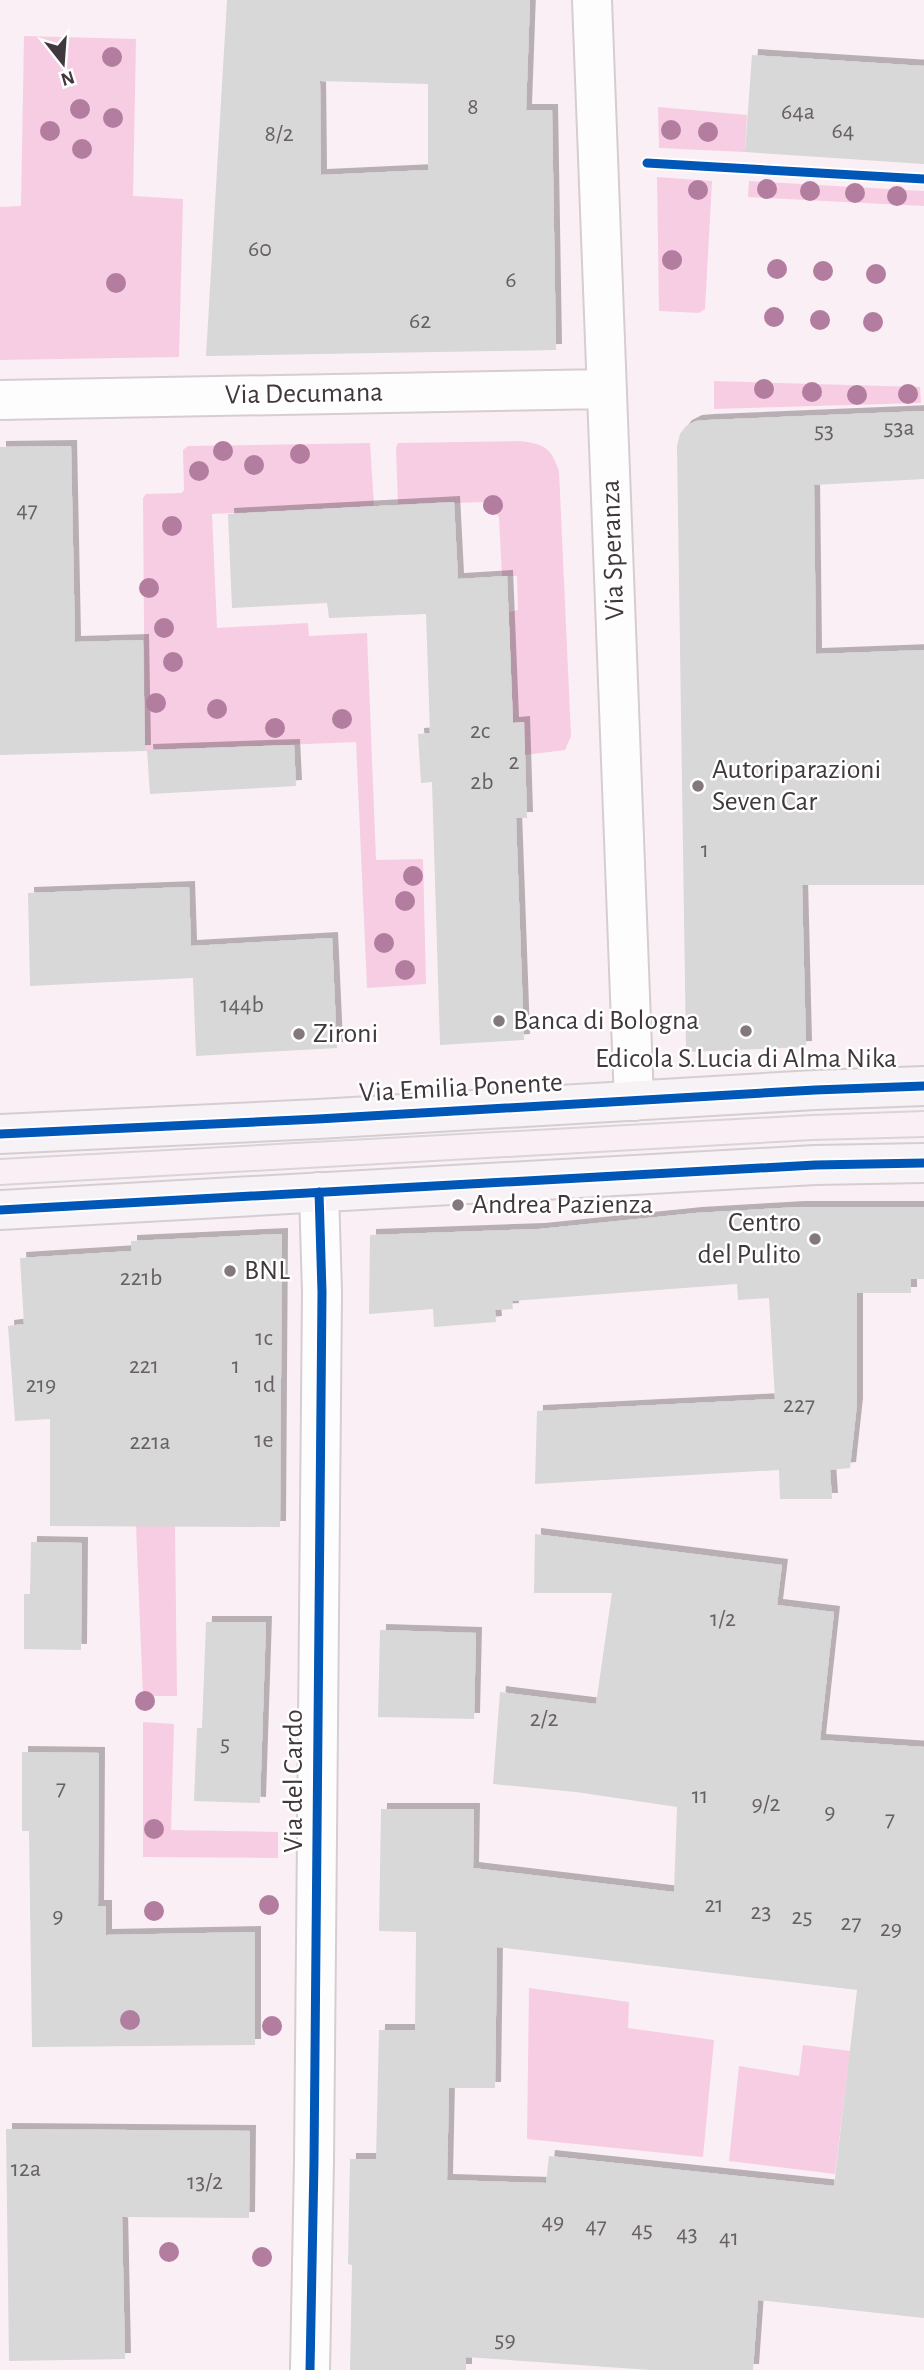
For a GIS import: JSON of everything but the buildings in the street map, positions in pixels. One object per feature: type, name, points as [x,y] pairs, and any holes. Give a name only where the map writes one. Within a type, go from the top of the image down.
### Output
[{"type":"main road","name":"Via Emilia Ponente","points":[[0,1134],[924,1086]]},
{"type":"main road","points":[[0,1210],[815,1166],[924,1163]]},
{"type":"street","name":"Via Speranza","points":[[592,0],[634,1101]]},
{"type":"street","name":"Via Decumana","points":[[0,400],[607,389]]},
{"type":"street","name":"Via del Cardo","points":[[310,2370],[322,1293],[319,1192]]},
{"type":"path","points":[[646,163],[924,179]]},
{"type":"shaded area","points":[[24,36],[136,39],[133,196],[183,199],[179,357],[0,360],[0,207],[21,206]]},
{"type":"shaded area","points":[[658,107],[747,115],[745,152],[659,148]]},
{"type":"shaded area","points":[[657,177],[712,181],[705,309],[699,313],[659,311]]},
{"type":"shaded area","points":[[749,181],[924,191],[924,206],[748,197]]},
{"type":"shaded area","points":[[714,381],[920,387],[921,403],[714,409]]},
{"type":"shaded area","points":[[520,441],[546,448],[559,471],[571,736],[565,750],[525,755],[523,722],[513,723],[509,612],[518,610],[517,576],[502,576],[498,515],[492,506],[484,502],[398,505],[396,448],[398,443]]},
{"type":"shaded area","points":[[370,443],[374,506],[212,514],[217,628],[308,623],[309,636],[367,633],[376,860],[423,859],[426,984],[367,988],[356,742],[145,751],[143,498],[146,494],[181,493],[184,490],[183,450],[188,446]]},
{"type":"shaded area","points":[[136,1526],[175,1526],[177,1696],[143,1696]]},
{"type":"shaded area","points":[[143,1722],[174,1724],[171,1830],[278,1832],[278,1858],[143,1857]]},
{"type":"shaded area","points":[[529,1988],[629,2002],[628,2028],[714,2040],[703,2157],[527,2139]]},
{"type":"shaded area","points":[[803,2045],[850,2051],[835,2174],[729,2161],[739,2066],[799,2076]]},
{"type":"tram line","points":[[0,1159],[924,1111]]},
{"type":"tram line","points":[[0,1185],[813,1140],[924,1137]]},
{"type":"cycle path","points":[[647,163],[924,179]]},
{"type":"cycle path","points":[[0,1134],[924,1086]]},
{"type":"cycle path","points":[[0,1210],[815,1165],[924,1163]]},
{"type":"cycle path","points":[[310,2370],[322,1292],[319,1192]]},
{"type":"place","name":"Autoriparazioni Seven Car","points":[[698,786]]},
{"type":"place","name":"Banca di Bologna","points":[[499,1021]]},
{"type":"place","name":"Edicola S.Lucia di Alma Nika","points":[[746,1031]]},
{"type":"place","name":"Zironi","points":[[299,1034]]},
{"type":"place","name":"Andrea Pazienza","points":[[458,1205]]},
{"type":"place","name":"Centro del Pulito","points":[[815,1239]]},
{"type":"place","name":"BNL","points":[[230,1271]]}]
